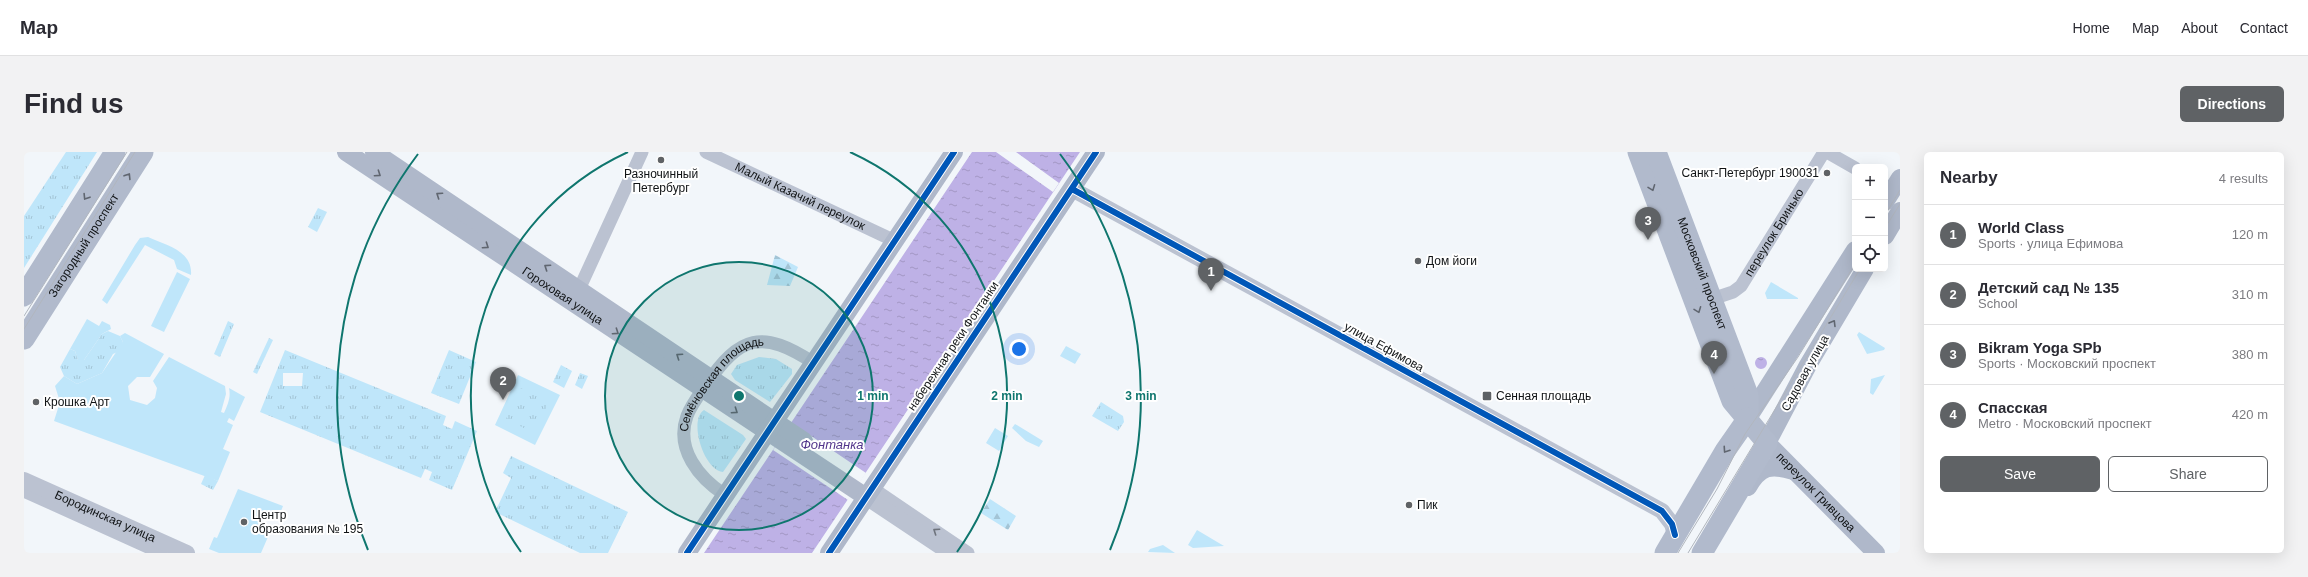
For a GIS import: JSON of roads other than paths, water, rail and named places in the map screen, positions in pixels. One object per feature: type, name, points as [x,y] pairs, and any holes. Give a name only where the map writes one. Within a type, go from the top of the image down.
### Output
[{"type":"main road","name":"Загородный проспект","points":[[24,296],[114,152]]},
{"type":"main road","name":"Загородный проспект","points":[[24,339],[143,152]]},
{"type":"main road","name":"Гороховая улица","points":[[346,152],[576,296]]},
{"type":"main road","name":"Гороховая улица","points":[[374,152],[576,296],[864,489]]},
{"type":"main road","points":[[687,553],[725,495],[777,431],[814,363],[954,152]]},
{"type":"main road","name":"набережная реки Фонтанки","points":[[829,553],[864,489],[1072,189],[1096,152]]},
{"type":"main road","name":"Московский проспект","points":[[1638,152],[1732,401],[1757,430]]},
{"type":"main road","name":"Московский проспект","points":[[1656,152],[1748,395],[1757,430]]},
{"type":"main road","points":[[1888,231],[1900,211]]},
{"type":"main road","name":"Садовая улица","points":[[1786,360],[1852,255]]},
{"type":"main road","name":"Садовая улица","points":[[1665,553],[1725,451],[1757,430],[1808,365],[1863,272]]},
{"type":"main road","points":[[1757,430],[1786,360]]},
{"type":"main road","points":[[1739,372],[1752,380],[1763,379],[1786,360]]},
{"type":"main road","name":"Садовая улица","points":[[1733,503],[1747,479],[1757,430]]},
{"type":"main road","name":"переулок Гривцова","points":[[1757,430],[1793,472],[1876,553]]},
{"type":"main road","points":[[1702,553],[1733,503],[1743,495],[1755,475],[1765,469],[1776,467],[1793,472]]},
{"type":"street","points":[[576,296],[642,152]]},
{"type":"street","name":"Малый Казачий переулок","points":[[706,152],[894,241]]},
{"type":"street","name":"переулок Бринько","points":[[1712,299],[1733,292],[1741,286],[1825,152],[1852,166]]},
{"type":"street","name":"улица Ефимова","points":[[1072,189],[1662,511],[1672,524],[1675,535]]},
{"type":"street","name":"Семёновская площадь","points":[[725,495],[700,474],[687,452],[684,442],[684,430],[687,416],[707,384],[729,355],[742,346],[753,342],[784,345],[814,363]]},
{"type":"street","name":"Бородинская улица","points":[[24,480],[187,553]]},
{"type":"street","points":[[864,489],[950,553]]},
{"type":"street","points":[[864,489],[968,553]]},
{"type":"street","name":"Бородинская улица","points":[[24,491],[161,553]]},
{"type":"street","points":[[1662,511],[1681,510],[1693,505]]},
{"type":"water","name":"Фонтанка","points":[[972,152],[1080,152],[812,553],[704,553]]},
{"type":"water","points":[[1759,357],[1763,357],[1767,363],[1763,369],[1759,369],[1755,365],[1755,361]]},
{"type":"tram line","points":[[24,316],[127,152]]},
{"type":"tram line","points":[[24,329],[135,152]]},
{"type":"tram line","points":[[1888,210],[1900,190]]},
{"type":"tram line","points":[[1888,223],[1900,204]]},
{"type":"tram line","points":[[1678,553],[1717,489],[1745,434],[1798,357],[1852,269]]},
{"type":"tram line","points":[[1688,553],[1858,272]]},
{"type":"place","name":"Разночинный Петербург","points":[[661,160]]},
{"type":"place","name":"Санкт-Петербург 190031","points":[[1827,173]]},
{"type":"place","name":"Bikram Yoga SPb","points":[[1648,240]]},
{"type":"place","name":"Дом йоги","points":[[1418,261]]},
{"type":"place","name":"World Class","points":[[1211,291]]},
{"type":"place","name":"Спасская","points":[[1714,374]]},
{"type":"place","name":"Сенная площадь","points":[[1487,396]]},
{"type":"place","name":"Детский сад № 135","points":[[503,400]]},
{"type":"place","name":"Крошка Арт","points":[[36,402]]},
{"type":"place","name":"Пик","points":[[1409,505]]},
{"type":"place","name":"Центр образования № 195","points":[[244,522]]}]
